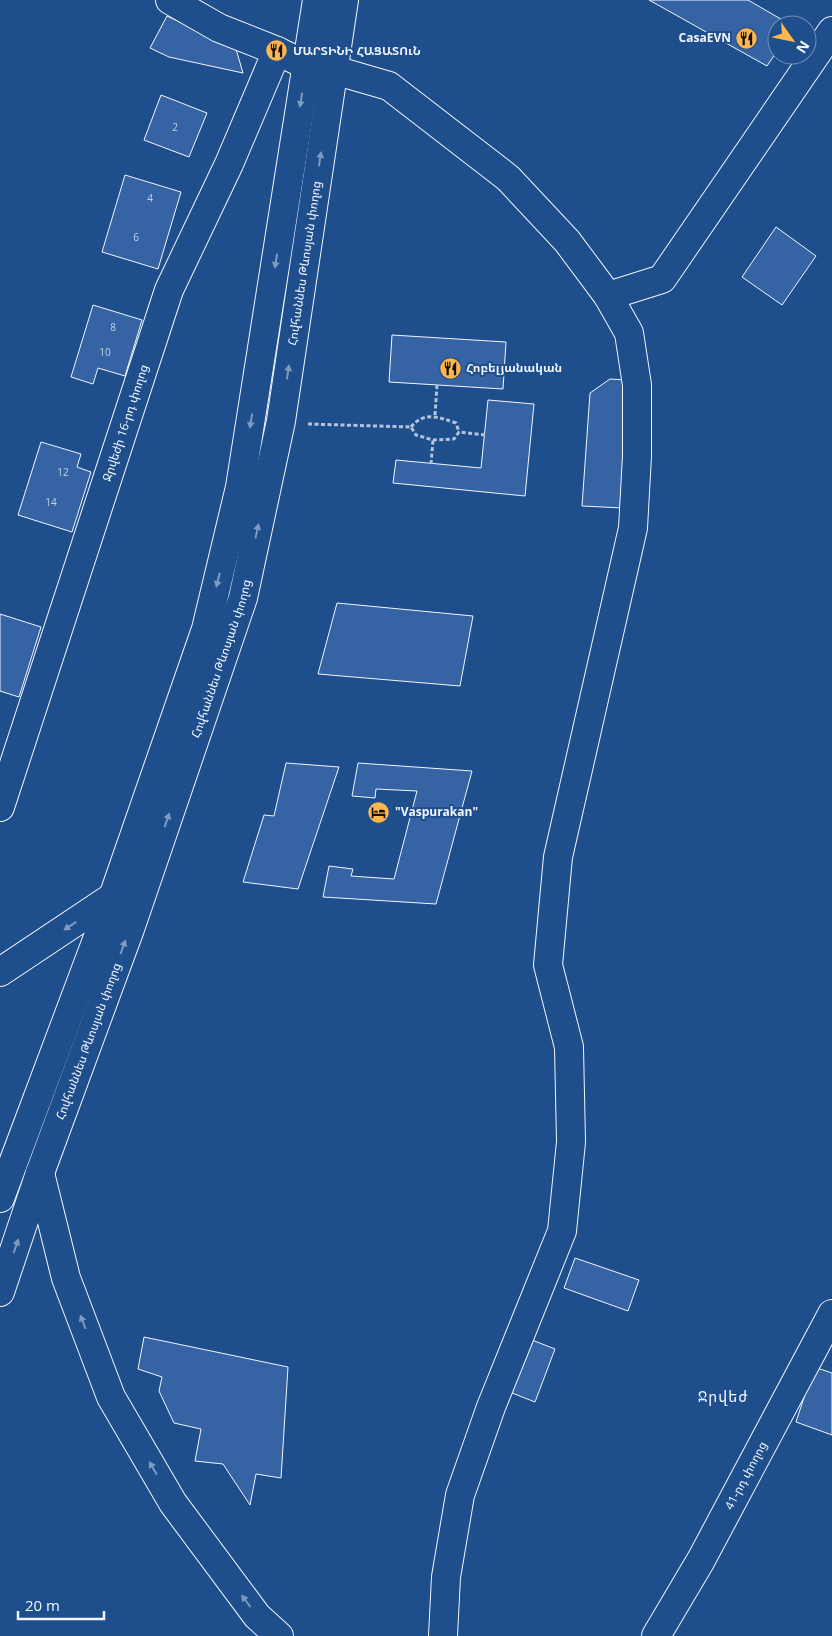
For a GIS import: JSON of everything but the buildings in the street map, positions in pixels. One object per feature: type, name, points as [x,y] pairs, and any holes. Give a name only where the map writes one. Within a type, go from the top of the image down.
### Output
[{"type":"main road","points":[[170,0],[218,28],[277,51],[306,65],[334,70],[389,86],[508,178],[566,241],[608,296],[629,332],[637,385],[638,456],[633,528],[558,857],[548,965],[569,1047],[571,1142],[562,1230],[491,1407],[460,1495],[446,1577],[443,1636]]},
{"type":"main road","name":"Հովհաննես Թևոսյան փողոց","points":[[0,1198],[113,897],[206,629],[240,487],[317,0]]},
{"type":"main road","name":"Հովհաննես Թևոսյան փողոց","points":[[0,1292],[40,1173],[151,866],[244,598],[280,420],[344,0]]},
{"type":"main road","points":[[608,296],[662,279],[832,31]]},
{"type":"main road","name":"Ջրվեժի 16-րդ փողոց","points":[[0,807],[169,290],[229,164],[277,51]]},
{"type":"main road","points":[[0,972],[113,897],[151,866]]},
{"type":"main road","points":[[40,1173],[66,1278],[111,1397],[173,1503],[256,1616],[280,1636]]},
{"type":"main road","name":"41-րդ փողոց","points":[[656,1636],[700,1560],[832,1314]]},
{"type":"path","points":[[435,415],[437,385]]},
{"type":"path","points":[[411,427],[418,418],[435,415],[456,423],[459,432]]},
{"type":"path","points":[[280,420],[322,426],[411,427]]},
{"type":"path","points":[[411,427],[416,435],[433,440],[454,440],[459,432]]},
{"type":"path","points":[[459,432],[485,435]]},
{"type":"path","points":[[431,464],[433,440]]},
{"type":"place","name":"CasaEVN","points":[[747,38]]},
{"type":"place","name":"ՄԱՐՏԻՆԻ ՀԱՑԱՏՈւՆ","points":[[277,51]]},
{"type":"place","name":"Հոբելյանական","points":[[450,368]]},
{"type":"place","name":"\"Vaspurakan\"","points":[[379,812]]},
{"type":"district","name":"Ջրվեժ","points":[[723,1397]]}]
